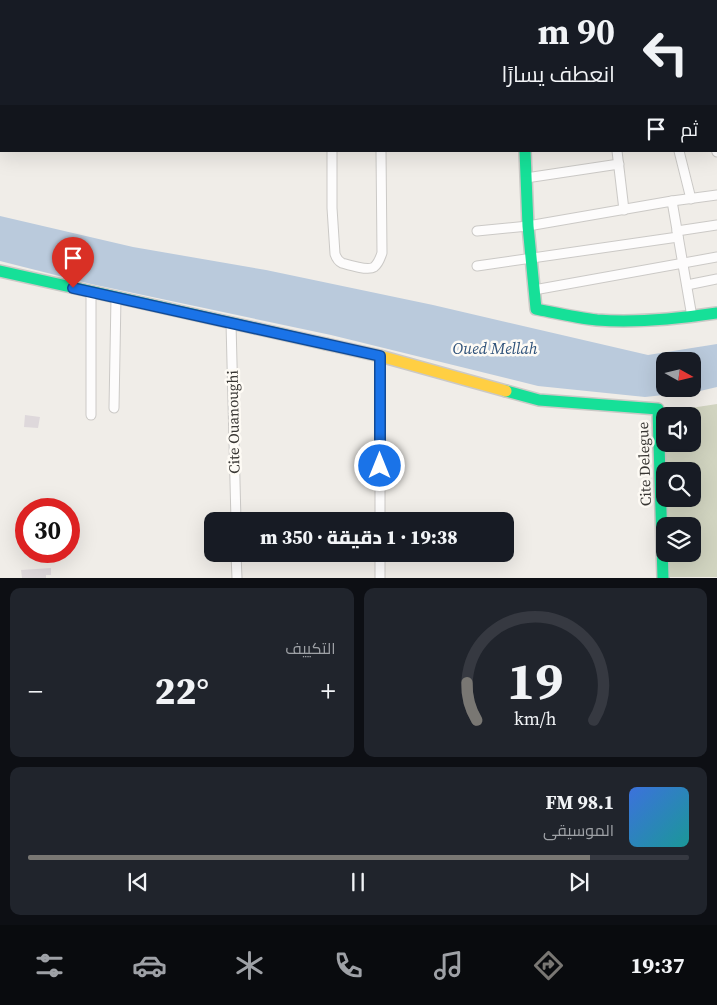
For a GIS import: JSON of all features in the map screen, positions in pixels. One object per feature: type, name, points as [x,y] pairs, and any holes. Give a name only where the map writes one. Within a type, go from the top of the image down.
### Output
[{"type":"street","points":[[332,152],[334,254],[342,262],[369,269],[379,261],[382,253],[381,152]]},
{"type":"street","points":[[525,152],[528,226],[536,311],[598,320],[648,320],[717,313]]},
{"type":"street","points":[[617,152],[624,210]]},
{"type":"street","points":[[679,152],[691,198]]},
{"type":"street","points":[[526,178],[619,164]]},
{"type":"street","points":[[477,231],[528,226],[717,195]]},
{"type":"street","points":[[672,201],[692,317]]},
{"type":"street","points":[[477,266],[531,259],[678,234],[717,225]]},
{"type":"street","points":[[534,290],[717,256]]},
{"type":"street","points":[[0,271],[380,356],[380,512]]},
{"type":"street","points":[[687,285],[717,279]]},
{"type":"street","points":[[91,292],[91,415]]},
{"type":"street","points":[[114,408],[116,297]]},
{"type":"street","name":"Cite Ouanoughi","points":[[231,323],[236,512]]},
{"type":"street","name":"Cite Delegue","points":[[380,356],[539,400],[658,409],[663,578]]},
{"type":"street","points":[[236,562],[237,578]]},
{"type":"street","points":[[380,562],[380,578]]},
{"type":"green space","points":[[717,404],[717,577],[663,577],[663,562],[701,562],[701,517],[661,517],[661,507],[701,507],[701,462],[659,462],[659,452],[701,452],[701,407],[697,407]]},
{"type":"water","name":"Oued Mellah","points":[[0,216],[133,247],[266,270],[433,305],[648,355],[656,354],[656,396],[645,397],[538,386],[331,335],[91,284],[0,261]]},
{"type":"water","name":"Oued Mellah","points":[[717,344],[717,387],[701,391],[701,352],[667,352]]},
{"type":"building","points":[[25,415],[40,417],[38,428],[24,427]]},
{"type":"building","points":[[51,568],[51,575],[46,575],[46,578],[22,578],[21,570]]},
{"type":"traffic: fast","points":[[525,152],[528,226],[536,309],[582,318],[612,321],[657,320],[717,313]]},
{"type":"traffic: fast","points":[[0,271],[326,344]]},
{"type":"traffic: fast","points":[[506,391],[539,400],[658,409],[663,578]]},
{"type":"traffic: slow","points":[[326,344],[380,356],[506,391]]},
{"type":"route","points":[[73,288],[380,356],[380,466]]}]
